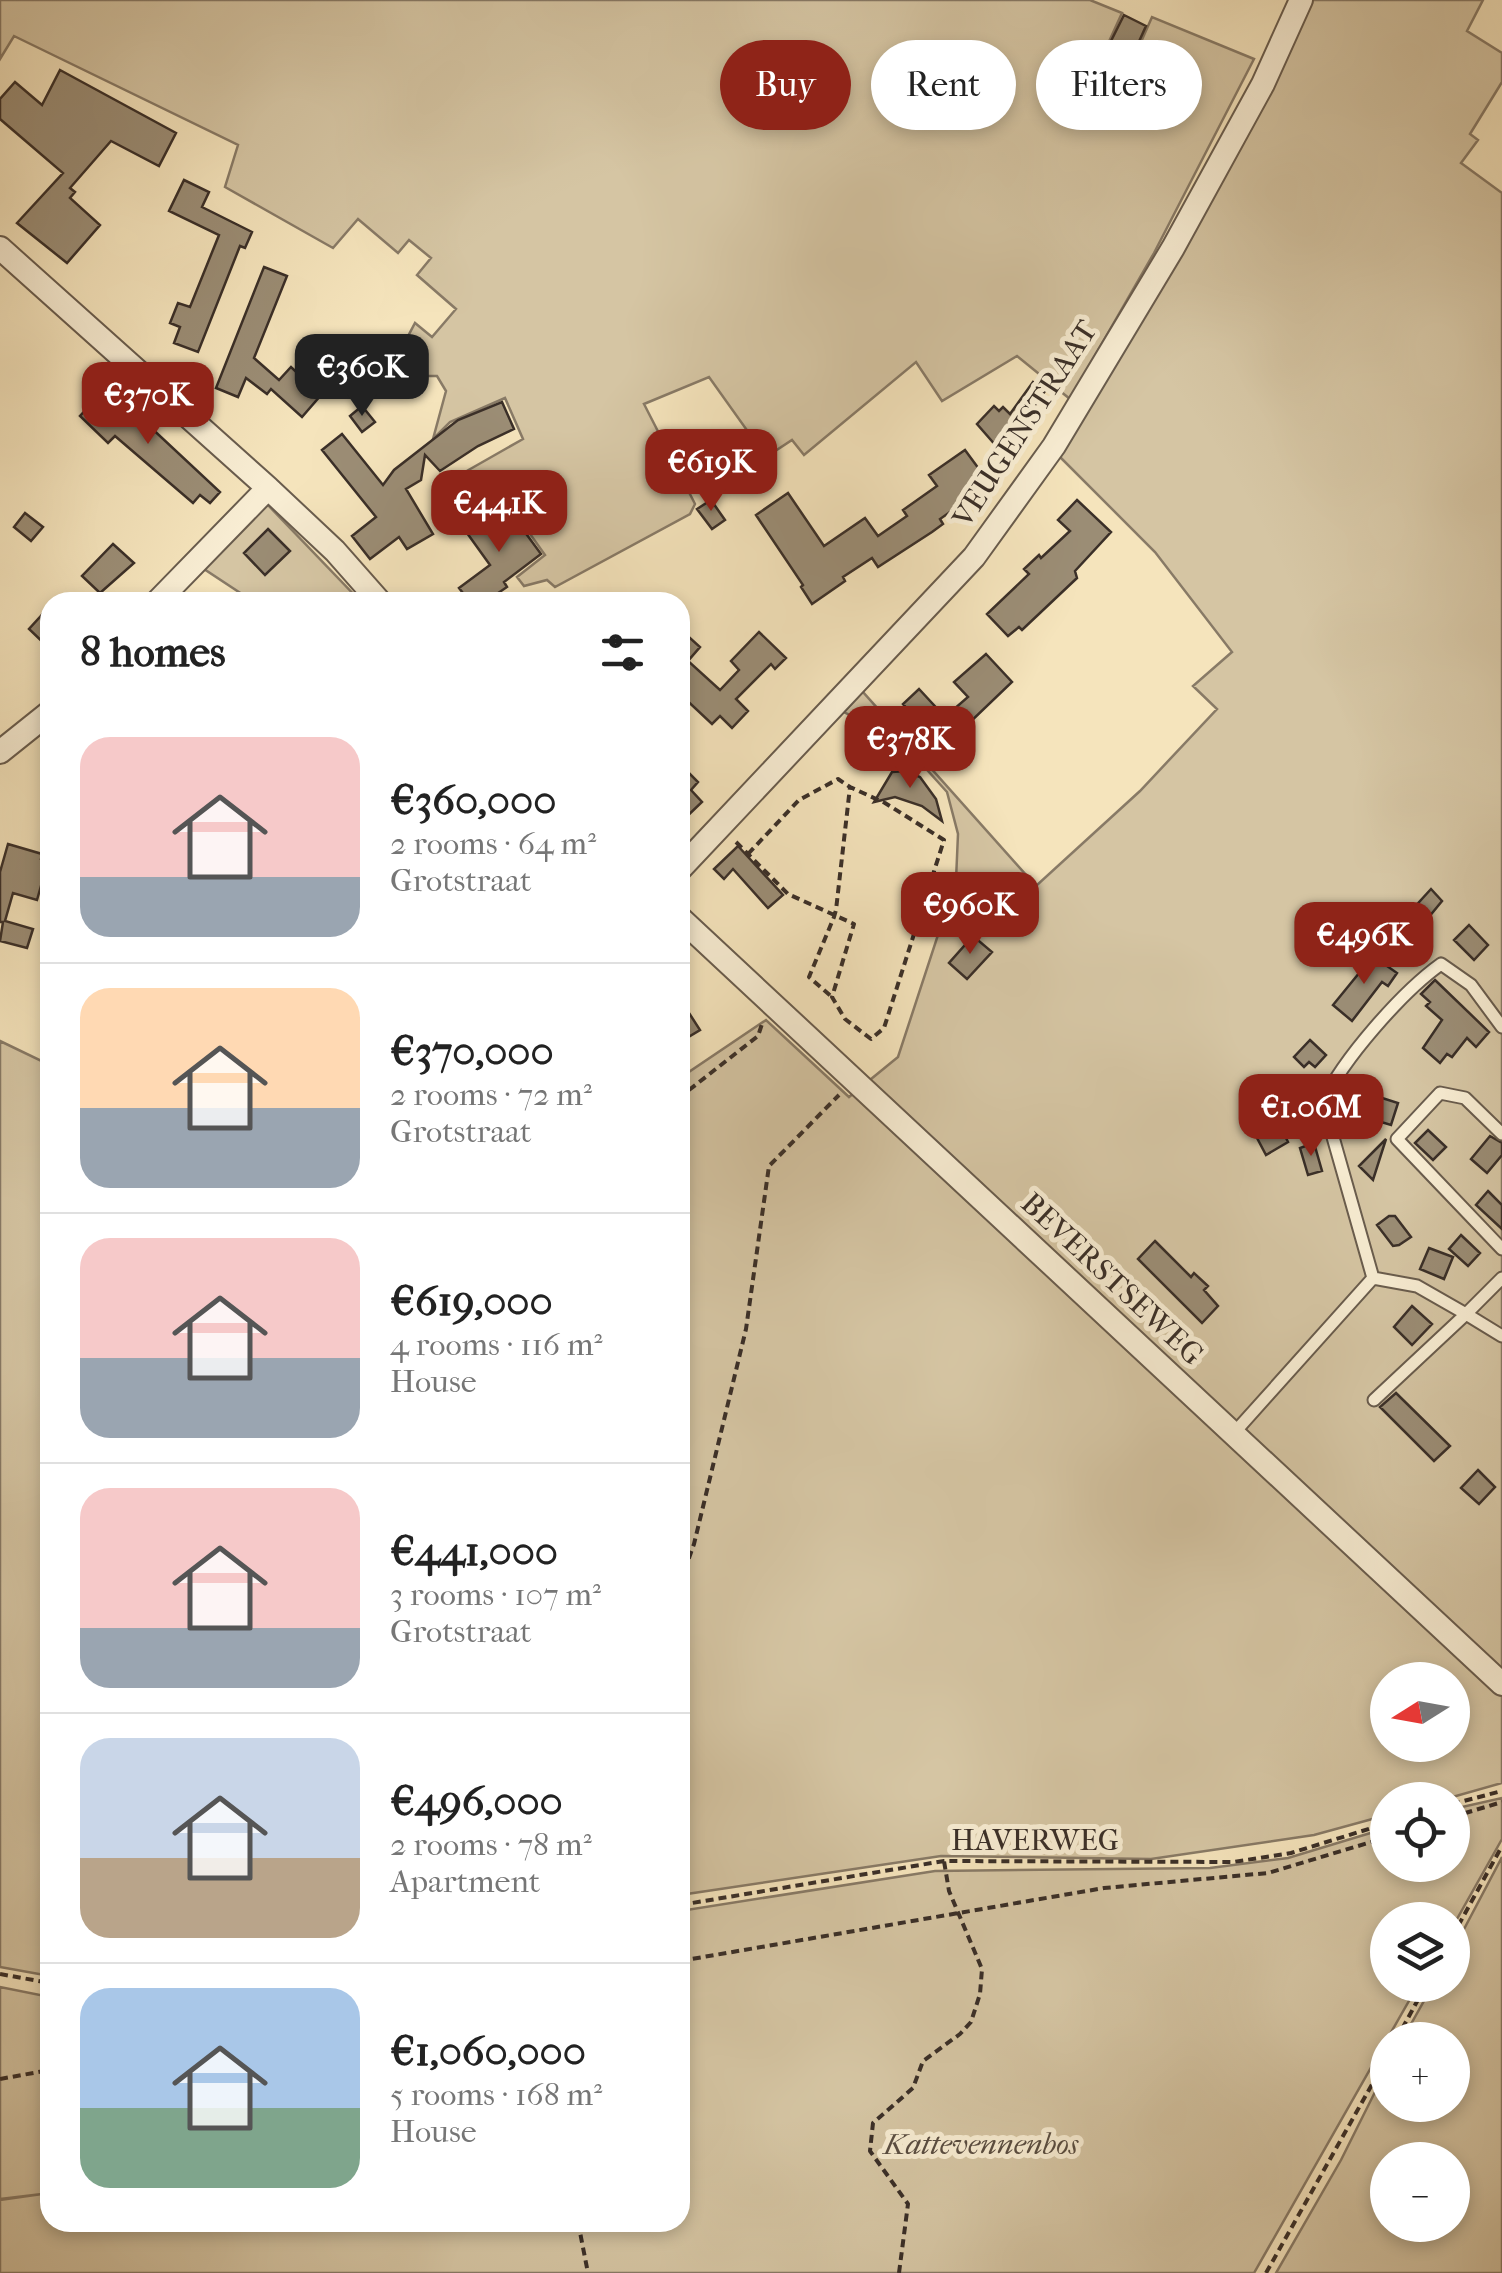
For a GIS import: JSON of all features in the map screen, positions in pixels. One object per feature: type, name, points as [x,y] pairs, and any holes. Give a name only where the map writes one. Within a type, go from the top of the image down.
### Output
[{"type":"street","name":"VEUGENSTRAAT","points":[[690,860],[974,557],[1054,446],[1173,248],[1263,84],[1301,0]]},
{"type":"street","points":[[0,248],[268,488],[371,592]]},
{"type":"street","points":[[167,592],[268,488]]},
{"type":"street","points":[[0,752],[40,720]]},
{"type":"street","name":"BEVERSTSEWEG","points":[[690,927],[1502,1684]]},
{"type":"lane","points":[[1373,1278],[1322,1102],[1334,1078],[1420,979],[1440,964],[1471,985],[1502,1027]]},
{"type":"lane","points":[[1502,1134],[1465,1098],[1440,1092],[1398,1139],[1502,1249]]},
{"type":"lane","points":[[1373,1278],[1417,1286],[1502,1336]]},
{"type":"lane","points":[[1234,1434],[1373,1278]]},
{"type":"lane","points":[[1374,1400],[1502,1278]]},
{"type":"path","points":[[748,854],[799,800],[838,778],[944,840],[884,1028],[871,1039],[845,1018],[832,997],[809,977],[834,916],[850,787]]},
{"type":"path","points":[[721,828],[788,894],[854,924],[832,997]]},
{"type":"path","points":[[690,1089],[758,1036],[770,1003]]},
{"type":"path","points":[[690,1555],[746,1329],[770,1166],[853,1080]]},
{"type":"path","points":[[1470,1799],[1502,1791]]},
{"type":"path","points":[[1470,1812],[1502,1802]]},
{"type":"path","name":"HAVERWEG","points":[[690,1902],[944,1861],[1233,1862],[1291,1853],[1370,1828]]},
{"type":"path","points":[[690,1959],[1104,1888],[1268,1874],[1370,1843]]},
{"type":"path","points":[[1470,1904],[1502,1846]]},
{"type":"path","points":[[899,2273],[908,2204],[870,2150],[873,2124],[913,2088],[922,2061],[971,2022],[980,1994],[982,1969],[958,1913],[944,1861]]},
{"type":"path","points":[[0,1974],[40,1981]]},
{"type":"path","points":[[0,2078],[40,2072]]},
{"type":"path","points":[[1266,2273],[1370,2088]]},
{"type":"path","points":[[580,2232],[588,2273]]},
{"type":"green space","points":[[0,0],[1090,0],[1122,13],[1110,40],[1036,40],[1036,130],[1202,130],[1202,40],[1142,40],[1152,17],[1254,59],[1154,253],[1070,399],[1017,356],[942,401],[916,362],[804,455],[792,440],[766,457],[709,377],[644,404],[695,504],[690,514],[555,587],[547,580],[524,586],[517,577],[545,555],[496,486],[458,476],[523,439],[505,398],[450,422],[433,439],[446,391],[437,376],[387,376],[415,323],[432,337],[456,309],[417,275],[431,258],[409,240],[398,253],[358,219],[333,248],[225,187],[238,145],[14,36],[0,59]]},
{"type":"green space","points":[[1312,0],[1483,0],[1467,31],[1502,53],[1502,82],[1470,134],[1478,140],[1461,163],[1502,193],[1502,1783],[1470,1792],[1470,1782],[1370,1782],[1370,1820],[1314,1835],[1151,1859],[941,1856],[690,1894],[690,1071],[766,1020],[849,1097],[898,1057],[956,880],[958,834],[947,792],[901,741],[844,712],[862,691],[1036,886],[1140,791],[1217,709],[1193,686],[1232,652],[1155,552],[1056,453],[1192,231],[1255,117]]},
{"type":"green space","points":[[266,503],[351,592],[239,592],[201,567]]},
{"type":"green space","points":[[0,1041],[40,1060],[40,1974],[0,1967]]},
{"type":"green space","name":"Kattevennenbos","points":[[1502,1798],[1502,1839],[1467,1902],[1370,1902],[1370,2002],[1408,2002],[1397,2022],[1370,2022],[1370,2069],[1254,2273],[0,2273],[0,2200],[40,2194],[40,2232],[690,2232],[690,1909],[935,1871],[1210,1868],[1288,1858],[1370,1833],[1370,1882],[1470,1882],[1470,1805]]},
{"type":"green space","points":[[1502,1857],[1502,2273],[1276,2273],[1370,2102],[1370,2122],[1470,2122],[1470,2022],[1412,2022],[1423,2002],[1470,2002],[1470,1918]]},
{"type":"green space","name":"Kattevennenbos","points":[[0,1987],[40,1995],[40,2194],[0,2199]]},
{"type":"building","points":[[1124,15],[1146,26],[1140,40],[1112,40]]},
{"type":"building","points":[[60,70],[176,133],[159,166],[111,141],[70,188],[75,192],[70,198],[100,225],[67,263],[17,223],[63,173],[0,119],[0,99],[15,82],[42,105]]},
{"type":"building","points":[[184,180],[209,192],[202,207],[252,232],[245,248],[240,246],[198,352],[174,343],[180,327],[170,323],[178,303],[190,307],[219,235],[169,211]]},
{"type":"building","points":[[264,267],[287,276],[254,358],[279,380],[291,367],[321,395],[302,417],[271,389],[267,394],[246,378],[238,397],[216,388]]},
{"type":"building","points":[[1033,382],[1045,391],[997,447],[977,424],[994,406],[999,411],[1003,407],[1010,414]]},
{"type":"building","points":[[116,395],[220,492],[210,503],[200,495],[193,503],[115,436],[108,443],[80,416],[95,400],[104,408]]},
{"type":"building","points":[[502,402],[514,429],[440,471],[425,455],[421,480],[406,489],[433,534],[407,549],[399,537],[370,559],[352,536],[376,517],[322,450],[342,434],[383,485],[394,470],[458,420]]},
{"type":"building","points":[[362,406],[375,422],[362,432],[350,416]]},
{"type":"building","points":[[965,450],[990,484],[940,519],[943,524],[932,532],[878,567],[872,558],[812,604],[756,515],[788,493],[824,546],[865,518],[878,536],[907,516],[903,510],[937,486],[929,475]]},
{"type":"building","points":[[711,500],[725,520],[712,529],[697,509]]},
{"type":"building","points":[[1077,500],[1111,532],[1075,571],[1077,578],[1022,630],[1019,627],[1008,636],[987,614],[1029,574],[1024,569],[1070,531],[1058,520]]},
{"type":"building","points":[[505,505],[541,554],[504,582],[507,587],[500,592],[462,592],[459,588],[490,565],[467,533]]},
{"type":"building","points":[[25,513],[43,527],[31,541],[14,527]]},
{"type":"building","points":[[268,529],[290,551],[265,575],[244,553]]},
{"type":"building","points":[[113,544],[134,563],[101,592],[82,576]]},
{"type":"building","points":[[40,617],[40,639],[29,629]]},
{"type":"building","points":[[759,632],[786,658],[775,669],[771,664],[736,699],[748,711],[732,728],[720,716],[712,724],[690,703],[690,663],[720,690],[739,670],[731,661]]},
{"type":"building","points":[[690,638],[700,647],[690,659]]},
{"type":"building","points":[[986,654],[1012,682],[943,748],[951,756],[939,767],[921,748],[932,737],[903,704],[919,689],[945,717],[968,697],[954,682]]},
{"type":"building","points":[[906,771],[920,777],[936,799],[942,821],[922,806],[895,797],[874,802],[892,772]]},
{"type":"building","points":[[690,774],[698,782],[691,790],[702,802],[690,813]]},
{"type":"building","points":[[8,844],[40,853],[37,900],[13,893],[5,921],[33,929],[27,948],[0,941],[0,872]]},
{"type":"building","points":[[738,846],[783,895],[768,908],[733,869],[724,879],[714,869]]},
{"type":"building","points":[[1431,889],[1442,901],[1424,923],[1411,911]]},
{"type":"building","points":[[1469,925],[1488,945],[1474,960],[1454,940]]},
{"type":"building","points":[[973,936],[992,952],[967,979],[949,963]]},
{"type":"building","points":[[1370,954],[1397,973],[1388,986],[1382,982],[1352,1021],[1333,1005]]},
{"type":"building","points":[[1435,980],[1489,1032],[1476,1047],[1467,1038],[1452,1057],[1447,1054],[1440,1063],[1423,1048],[1442,1020],[1426,1006],[1430,1002],[1421,994]]},
{"type":"building","points":[[690,1014],[700,1030],[690,1036]]},
{"type":"building","points":[[1310,1040],[1326,1055],[1315,1067],[1309,1062],[1304,1067],[1294,1057]]},
{"type":"building","points":[[1379,1097],[1398,1103],[1391,1125],[1371,1119]]},
{"type":"building","points":[[1279,1124],[1288,1142],[1266,1155],[1256,1136]]},
{"type":"building","points":[[1428,1130],[1446,1147],[1433,1160],[1415,1143]]},
{"type":"building","points":[[1490,1136],[1502,1143],[1502,1155],[1487,1173],[1471,1159]]},
{"type":"building","points":[[1386,1139],[1373,1180],[1359,1166]]},
{"type":"building","points":[[1314,1143],[1322,1171],[1308,1175],[1300,1148]]},
{"type":"building","points":[[1488,1191],[1502,1205],[1502,1229],[1476,1205]]},
{"type":"building","points":[[1395,1216],[1411,1237],[1399,1245],[1393,1246],[1377,1225]]},
{"type":"building","points":[[1461,1235],[1480,1253],[1468,1266],[1449,1249]]},
{"type":"building","points":[[1155,1241],[1191,1277],[1194,1273],[1208,1286],[1204,1290],[1218,1306],[1202,1323],[1138,1259]]},
{"type":"building","points":[[1429,1248],[1453,1257],[1444,1279],[1420,1269]]},
{"type":"building","points":[[1412,1306],[1432,1324],[1412,1345],[1394,1327]]},
{"type":"building","points":[[1396,1393],[1450,1446],[1434,1461],[1380,1407]]},
{"type":"building","points":[[1478,1470],[1495,1487],[1479,1504],[1461,1488]]}]
